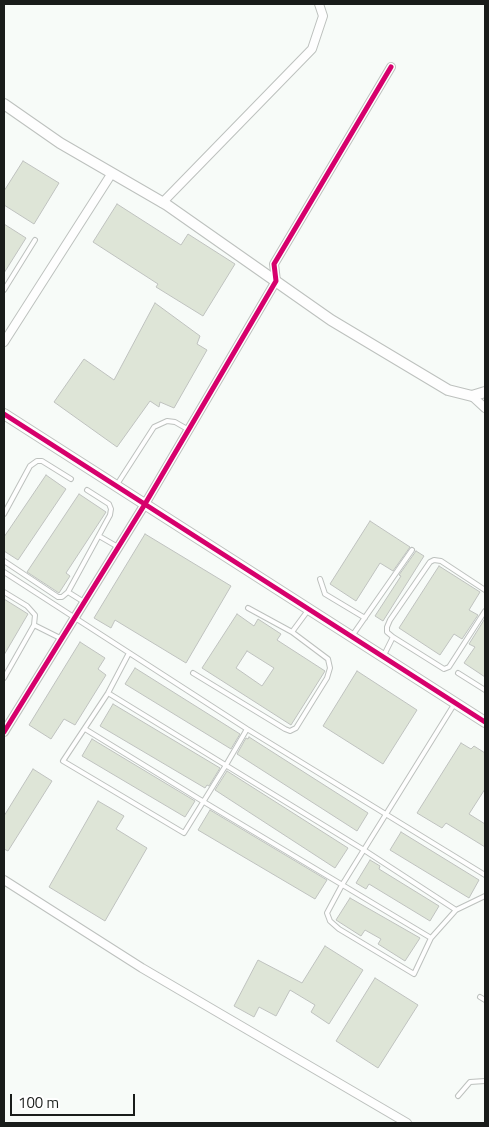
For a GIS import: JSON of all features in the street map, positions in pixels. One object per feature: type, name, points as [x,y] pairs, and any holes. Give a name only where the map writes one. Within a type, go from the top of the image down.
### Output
[{"type":"street","points":[[162,203],[312,49],[322,16],[319,4]]},
{"type":"street","points":[[4,732],[145,504],[276,281],[274,264],[391,67]]},
{"type":"street","points":[[4,104],[60,142],[162,203],[331,320],[448,390],[472,396],[485,408]]},
{"type":"street","points":[[4,342],[112,173]]},
{"type":"street","points":[[472,396],[485,392]]},
{"type":"street","points":[[4,414],[485,722]]},
{"type":"street","points":[[4,880],[142,968],[407,1123]]},
{"type":"lane","points":[[4,290],[35,240]]},
{"type":"lane","points":[[116,486],[154,427],[167,421],[175,422],[189,430]]},
{"type":"lane","points":[[4,514],[30,466],[37,461],[42,461],[71,479]]},
{"type":"lane","points":[[4,561],[58,597],[62,597],[68,592],[110,515],[111,509],[109,504],[87,490]]},
{"type":"lane","points":[[98,536],[118,547]]},
{"type":"lane","points":[[351,636],[412,550]]},
{"type":"lane","points":[[485,590],[441,561],[434,560],[430,562],[390,620],[387,632],[444,669],[450,667],[485,611]]},
{"type":"lane","points":[[4,572],[247,729],[485,875]]},
{"type":"lane","points":[[320,579],[325,594],[365,618]]},
{"type":"lane","points":[[4,592],[28,606],[35,615],[34,625],[4,678]]},
{"type":"lane","points":[[68,592],[84,602]]},
{"type":"lane","points":[[193,673],[290,731],[296,728],[327,678],[330,668],[328,659],[292,632],[248,608]]},
{"type":"lane","points":[[292,632],[309,609]]},
{"type":"lane","points":[[34,625],[62,639]]},
{"type":"lane","points":[[383,657],[393,637]]},
{"type":"lane","points":[[129,654],[108,693],[64,761],[184,833],[247,729]]},
{"type":"lane","points":[[458,673],[485,690]]},
{"type":"lane","points":[[108,693],[364,850],[456,910]]},
{"type":"lane","points":[[455,703],[342,885],[328,913],[330,921],[339,929],[414,974],[431,938],[456,910],[485,896]]},
{"type":"lane","points":[[85,729],[431,938]]},
{"type":"lane","points":[[480,997],[485,1000]]},
{"type":"lane","points":[[458,1096],[470,1082],[485,1081]]},
{"type":"building","points":[[23,161],[59,183],[34,224],[4,205],[4,191]]},
{"type":"building","points":[[117,204],[181,245],[188,234],[235,264],[203,316],[156,287],[158,284],[93,242]]},
{"type":"building","points":[[4,224],[26,238],[4,273]]},
{"type":"building","points":[[155,303],[200,336],[197,344],[207,350],[174,408],[160,402],[159,407],[150,401],[117,447],[54,402],[84,359],[114,380]]},
{"type":"building","points":[[46,475],[66,489],[18,560],[4,551],[4,537]]},
{"type":"building","points":[[79,494],[106,512],[66,573],[70,576],[59,593],[27,572]]},
{"type":"building","points":[[370,521],[410,547],[393,571],[380,563],[356,601],[330,584]]},
{"type":"building","points":[[145,534],[231,586],[186,663],[115,620],[111,628],[94,618]]},
{"type":"building","points":[[416,551],[424,556],[383,621],[375,616],[401,576],[399,575]]},
{"type":"building","points":[[439,566],[480,592],[469,610],[478,615],[462,639],[454,634],[440,655],[399,628]]},
{"type":"building","points":[[4,599],[28,614],[4,655]]},
{"type":"building","points":[[237,614],[254,626],[258,619],[281,634],[277,640],[325,671],[291,725],[202,668]],"holes":[[[247,651],[274,668],[262,686],[236,668]]]},
{"type":"building","points":[[484,620],[485,677],[464,663],[475,647],[469,644]]},
{"type":"building","points":[[80,642],[105,658],[98,669],[106,675],[75,725],[64,719],[51,739],[29,725]]},
{"type":"building","points":[[135,668],[240,734],[231,749],[125,684]]},
{"type":"building","points":[[357,671],[417,710],[383,764],[323,726]]},
{"type":"building","points":[[113,704],[220,768],[209,786],[207,785],[205,788],[100,726]]},
{"type":"building","points":[[249,737],[368,813],[357,831],[237,754],[246,738],[248,739]]},
{"type":"building","points":[[92,739],[195,801],[185,817],[82,756]]},
{"type":"building","points":[[461,743],[471,749],[474,746],[485,753],[485,789],[469,814],[485,824],[485,847],[446,823],[442,828],[417,813]]},
{"type":"building","points":[[33,769],[52,781],[8,851],[4,849],[4,816]]},
{"type":"building","points":[[227,771],[348,848],[335,868],[215,790]]},
{"type":"building","points":[[98,801],[124,816],[116,829],[147,848],[105,921],[49,887]]},
{"type":"building","points":[[210,810],[327,880],[315,899],[198,830]]},
{"type":"building","points":[[401,832],[479,880],[469,898],[390,850]]},
{"type":"building","points":[[370,860],[380,866],[379,869],[439,906],[430,921],[369,884],[366,889],[356,883]]},
{"type":"building","points":[[350,898],[420,938],[405,961],[378,944],[381,939],[365,930],[361,936],[336,920]]},
{"type":"building","points":[[325,946],[363,970],[329,1024],[311,1012],[315,1005],[290,990],[276,1016],[259,1007],[254,1017],[234,1006],[258,960],[302,983]]},
{"type":"building","points":[[375,978],[418,1005],[378,1068],[336,1041]]},
{"type":"cycle path","points":[[4,732],[145,504],[276,281],[274,264],[391,67]]},
{"type":"cycle path","points":[[4,414],[485,722]]}]
